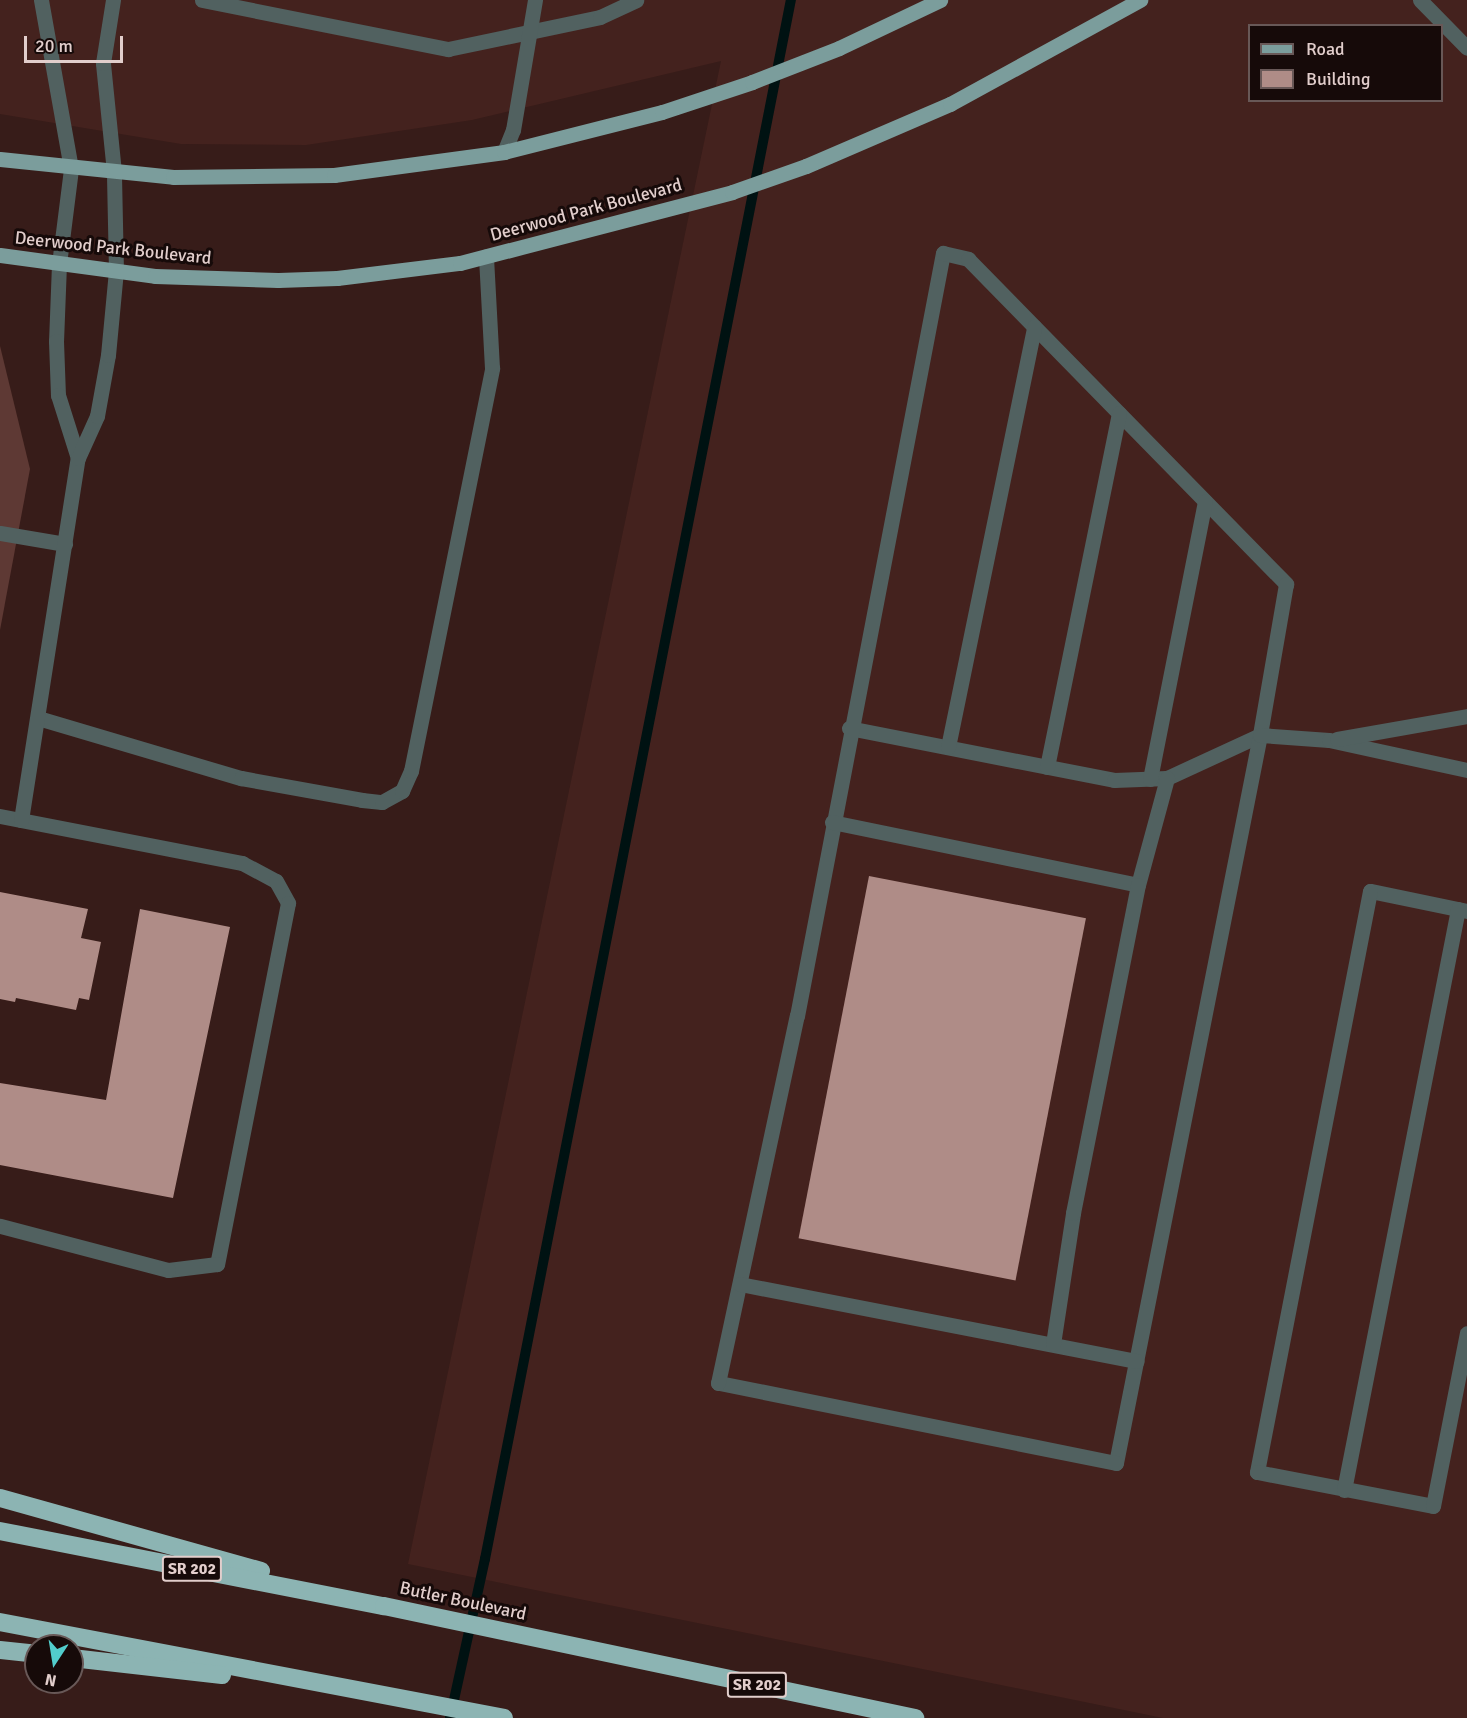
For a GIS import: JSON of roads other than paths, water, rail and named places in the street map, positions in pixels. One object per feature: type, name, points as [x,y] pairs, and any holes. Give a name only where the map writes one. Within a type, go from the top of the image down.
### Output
[{"type":"highway","points":[[0,1498],[384,1606]]},
{"type":"highway","name":"Butler Boulevard","points":[[0,1532],[384,1606],[915,1718]]},
{"type":"highway","points":[[0,1622],[504,1718]]},
{"type":"highway","points":[[0,1650],[24,1653]]},
{"type":"highway","points":[[84,1659],[370,1692]]},
{"type":"main road","points":[[0,159],[71,169],[173,177],[334,175],[504,152],[662,112],[774,74],[912,16],[940,0]]},
{"type":"main road","name":"Deerwood Park Boulevard","points":[[0,255],[116,271],[215,278],[337,278],[486,256],[732,192],[875,137],[1013,72],[1140,0]]},
{"type":"street","points":[[41,0],[71,169],[60,264],[58,395],[78,458]]},
{"type":"street","points":[[21,820],[78,458],[97,417],[116,271],[114,172],[103,63],[113,0]]},
{"type":"street","points":[[504,152],[513,130],[535,0]]},
{"type":"street","points":[[210,1],[448,49],[529,29],[600,17],[636,0]]},
{"type":"street","points":[[1420,0],[1467,48]]},
{"type":"street","points":[[944,254],[968,259],[1119,413],[1286,584],[1260,735],[1116,1463],[718,1383],[797,1016],[849,728],[944,254]]},
{"type":"street","points":[[38,718],[241,778],[382,802],[402,791],[411,771],[492,368],[486,256]]},
{"type":"street","points":[[948,747],[1034,327]]},
{"type":"street","points":[[1047,767],[1119,413]]},
{"type":"street","points":[[1150,779],[1205,501]]},
{"type":"street","points":[[0,533],[65,544]]},
{"type":"street","points":[[1329,740],[1467,716]]},
{"type":"street","points":[[849,728],[1114,780],[1167,778],[1260,735],[1329,740],[1467,770]]},
{"type":"street","points":[[1053,1344],[1073,1213],[1138,885],[1167,778]]},
{"type":"street","points":[[0,816],[242,863],[276,881],[288,903],[217,1264],[168,1270],[0,1226]]},
{"type":"street","points":[[832,822],[1138,885]]},
{"type":"street","points":[[1344,1490],[1462,910],[1370,891],[1257,1472],[1344,1490],[1433,1506],[1467,1333]]},
{"type":"street","points":[[740,1284],[1137,1361]]},
{"type":"waterway","points":[[450,1718],[485,1559],[791,0]]}]
